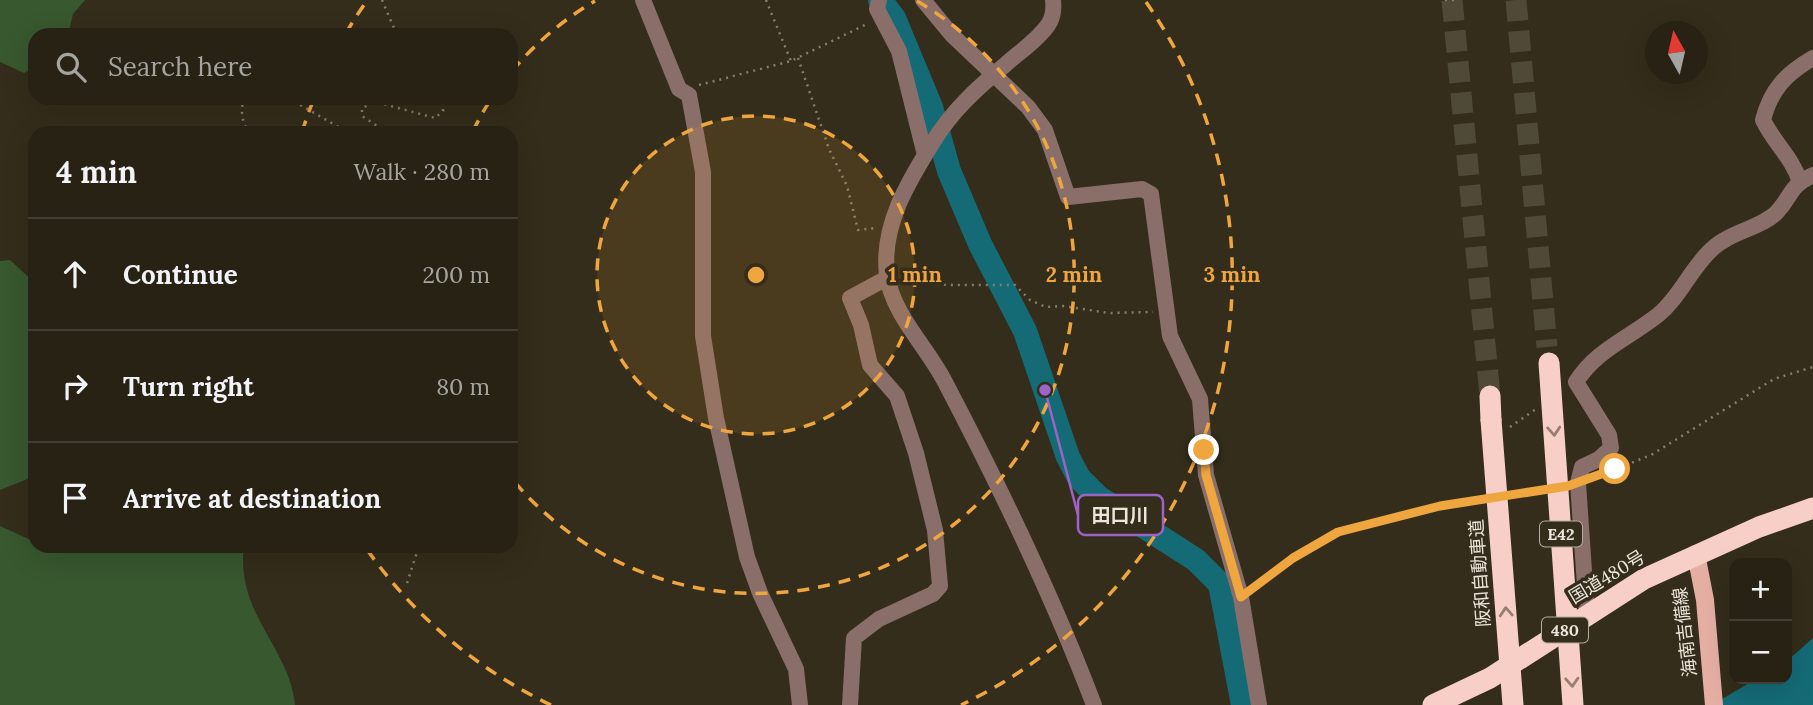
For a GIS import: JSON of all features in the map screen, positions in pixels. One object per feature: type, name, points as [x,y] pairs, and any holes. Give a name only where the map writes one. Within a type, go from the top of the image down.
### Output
[{"type":"highway","name":"E42","points":[[1548,355],[1573,705]]},
{"type":"highway","name":"阪和自動車道","points":[[1490,397],[1513,705]]},
{"type":"highway","name":"国道480号","points":[[1433,705],[1490,678],[1644,579],[1696,554],[1813,508]]},
{"type":"main road","name":"海南吉備線","points":[[1696,554],[1705,600],[1714,705]]},
{"type":"street","points":[[643,0],[679,89],[689,94],[703,172],[703,336],[716,418],[747,557],[760,593],[796,668],[800,705]]},
{"type":"street","points":[[923,0],[953,35],[1028,107],[1045,130],[1069,197],[1150,190],[1170,336],[1200,399],[1206,475],[1241,597],[1259,705]]},
{"type":"street","points":[[1053,0],[1052,16],[1044,30],[954,112],[929,148],[890,229],[888,280],[907,320],[946,382],[1036,566],[1094,705]]},
{"type":"street","points":[[879,8],[903,65],[929,148]]},
{"type":"street","points":[[1587,615],[1578,482],[1582,467],[1599,459],[1611,448],[1609,435],[1576,382],[1592,360],[1659,314],[1712,248],[1742,229],[1767,221],[1777,212],[1791,189],[1807,178],[1776,143],[1763,120],[1774,90],[1785,77],[1813,58]]},
{"type":"street","points":[[850,705],[854,638],[879,619],[933,594],[940,586],[934,530],[916,453],[897,396],[870,365],[850,298],[888,280]]},
{"type":"path","points":[[382,0],[394,28]]},
{"type":"path","points":[[766,0],[792,61]]},
{"type":"path","points":[[1445,0],[1456,0]]},
{"type":"path","points":[[679,89],[733,78],[792,61],[879,8]]},
{"type":"path","points":[[798,58],[830,149],[847,186],[858,230],[890,229]]},
{"type":"path","points":[[242,105],[245,126]]},
{"type":"path","points":[[301,105],[337,126]]},
{"type":"path","points":[[369,105],[362,108],[362,116],[377,126]]},
{"type":"path","points":[[387,105],[435,118],[443,111],[443,105]]},
{"type":"path","points":[[888,280],[1015,285],[1030,300],[1046,307],[1063,306],[1109,313],[1167,311]]},
{"type":"path","points":[[1578,482],[1651,455],[1774,379],[1813,367]]},
{"type":"path","points":[[1507,496],[1544,490]]},
{"type":"path","points":[[1241,597],[1293,558],[1338,532],[1428,509],[1483,499]]},
{"type":"path","points":[[407,583],[417,553]]},
{"type":"green space","points":[[0,0],[85,0],[73,14],[70,28],[28,28],[28,71],[24,73],[0,62]]},
{"type":"green space","points":[[10,260],[28,277],[28,479],[0,490],[0,261]]},
{"type":"green space","points":[[0,526],[28,539],[28,553],[244,553],[243,570],[247,591],[284,666],[295,705],[0,705]]},
{"type":"water","points":[[1813,638],[1813,705],[1712,705],[1748,684],[1792,684],[1792,657]]},
{"type":"waterway","points":[[880,0],[894,18],[931,107],[949,171],[980,244],[1025,331],[1068,457],[1079,478],[1098,497],[1196,560],[1220,584],[1243,705]]},
{"type":"tunnel","points":[[1452,0],[1490,396]]},
{"type":"tunnel","points":[[1516,0],[1547,347]]},
{"type":"place","name":"田口川","points":[[1045,390]]},
{"type":"route","points":[[1204,450],[1206,475],[1241,597],[1293,558],[1338,532],[1440,506],[1568,486],[1615,469]]}]
